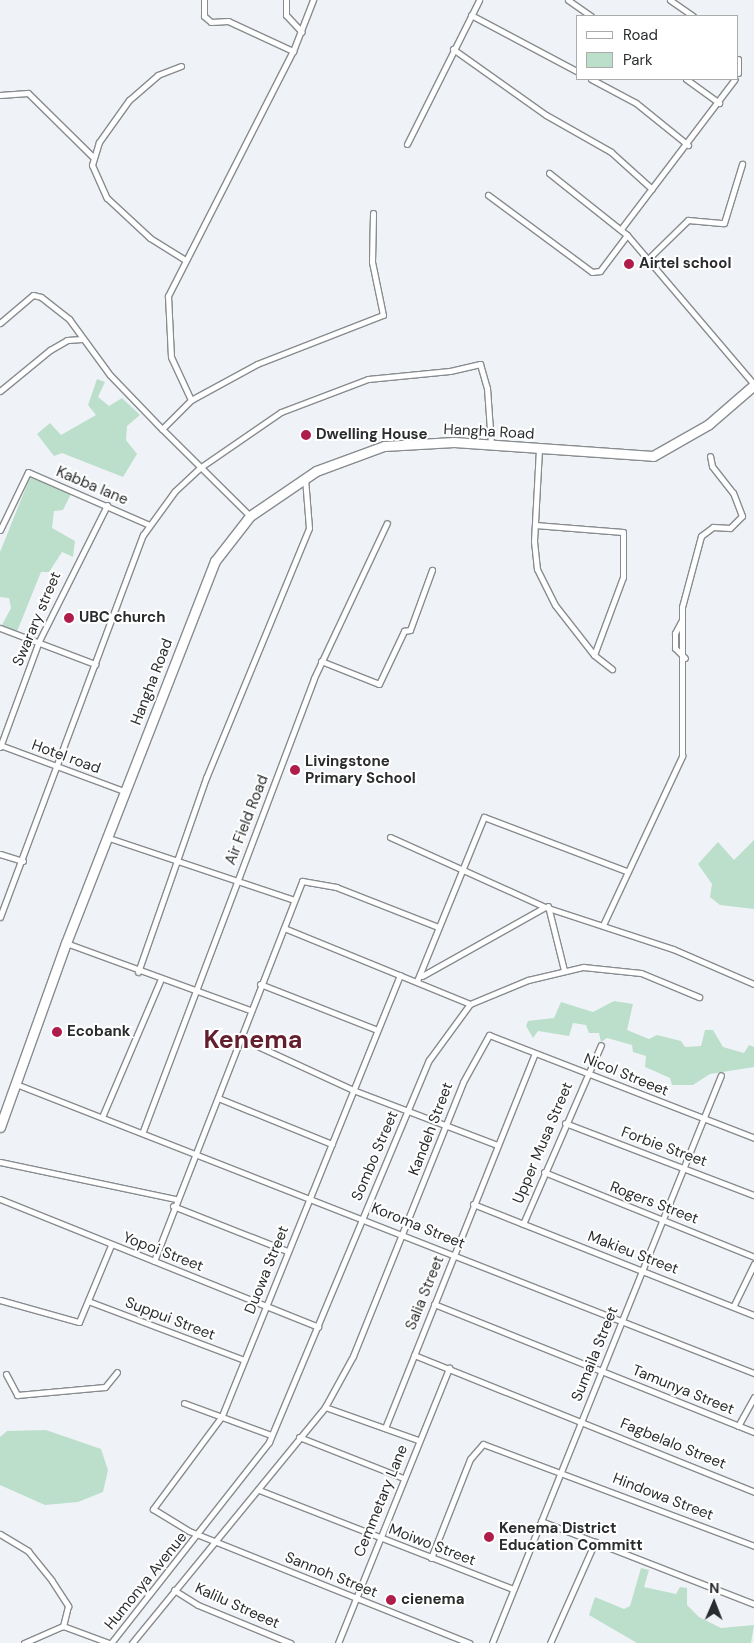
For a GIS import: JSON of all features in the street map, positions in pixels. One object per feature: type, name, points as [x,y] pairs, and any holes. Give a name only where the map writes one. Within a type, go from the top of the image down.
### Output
[{"type":"highway","name":"Hangha Road","points":[[0,1127],[66,943],[109,838],[124,791],[215,561],[250,516],[305,477],[339,460],[384,446],[492,444],[652,456],[709,424],[754,385]]},
{"type":"street","points":[[204,0],[204,16],[211,22],[228,21],[294,50]]},
{"type":"street","points":[[286,0],[286,15],[302,32]]},
{"type":"street","points":[[191,400],[171,357],[168,334],[168,296],[184,259],[294,50],[313,0]]},
{"type":"street","points":[[407,144],[479,0]]},
{"type":"street","points":[[568,0],[590,15]]},
{"type":"street","points":[[670,0],[692,15]]},
{"type":"street","points":[[471,15],[576,71]]},
{"type":"street","points":[[453,49],[546,115],[616,156],[652,189]]},
{"type":"street","points":[[181,66],[144,85],[107,129],[93,157],[94,175],[107,198],[143,232],[184,259]]},
{"type":"street","points":[[593,80],[636,103],[688,145]]},
{"type":"street","points":[[687,80],[719,103]]},
{"type":"street","points":[[621,228],[688,145],[734,80]]},
{"type":"street","points":[[0,95],[28,92],[93,157]]},
{"type":"street","points":[[648,259],[688,220],[724,223],[742,164]]},
{"type":"street","points":[[549,173],[621,228],[754,385]]},
{"type":"street","points":[[488,195],[592,272],[600,271],[627,235]]},
{"type":"street","points":[[162,429],[191,400],[257,364],[383,315],[372,262],[373,213]]},
{"type":"street","points":[[0,323],[36,294],[64,314],[82,339],[162,429],[250,516]]},
{"type":"street","points":[[0,391],[50,350],[64,341],[82,339]]},
{"type":"street","points":[[0,917],[23,861],[147,524],[201,467],[265,421],[332,389],[475,364],[484,369],[492,444]]},
{"type":"street","points":[[539,449],[535,558],[541,577],[555,605],[594,655],[612,669]]},
{"type":"street","points":[[603,925],[626,871],[682,756],[680,668],[685,658],[684,593],[701,536],[712,527],[730,528],[742,516],[733,493],[712,466],[710,456]]},
{"type":"street","name":"Kabba lane","points":[[0,530],[26,472],[147,524]]},
{"type":"street","points":[[138,972],[179,861],[206,778],[309,528],[305,477]]},
{"type":"street","name":"Swarary street","points":[[0,746],[39,641],[106,505]]},
{"type":"street","name":"Air Field Road","points":[[143,1132],[321,661],[387,523]]},
{"type":"street","points":[[535,525],[615,528],[623,532],[623,577],[594,655]]},
{"type":"street","points":[[321,661],[379,684],[404,631],[410,630],[432,570]]},
{"type":"street","points":[[683,620],[675,633],[675,648],[685,658]]},
{"type":"street","points":[[0,628],[39,641],[95,664]]},
{"type":"street","name":"Hotel road","points":[[0,746],[124,791]]},
{"type":"street","points":[[422,976],[438,927],[478,825],[486,816],[626,871]]},
{"type":"street","points":[[390,837],[462,867],[547,906],[603,925],[754,984]]},
{"type":"street","points":[[109,838],[294,900]]},
{"type":"street","points":[[0,854],[23,861]]},
{"type":"street","points":[[154,1261],[173,1206],[218,1098],[260,984],[302,881],[308,879],[438,927]]},
{"type":"street","points":[[547,906],[564,970]]},
{"type":"street","points":[[417,981],[422,976],[547,906]]},
{"type":"street","points":[[284,928],[470,1004],[564,970],[626,970],[699,997]]},
{"type":"street","points":[[66,943],[138,972],[250,1010]]},
{"type":"street","name":"Duowa Street","points":[[199,1534],[152,1509],[222,1416],[288,1250],[311,1199],[375,1029],[400,976]]},
{"type":"street","points":[[102,1117],[161,979]]},
{"type":"street","points":[[260,984],[375,1029]]},
{"type":"street","name":"Sombo Street","points":[[199,1534],[250,1471],[271,1435],[318,1327],[361,1217],[436,1045],[470,1004]]},
{"type":"street","name":"Nicol Streeet","points":[[489,1035],[534,1055],[704,1117],[754,1138]]},
{"type":"street","name":"Kandeh Street","points":[[132,1643],[213,1540],[259,1490],[298,1437],[325,1407],[353,1356],[402,1234],[449,1125],[463,1082],[489,1035]]},
{"type":"street","points":[[240,1038],[353,1090],[496,1144]]},
{"type":"street","name":"Upper Musa Street","points":[[523,1224],[565,1122],[601,1045]]},
{"type":"street","name":"Salia Street","points":[[385,1428],[496,1144],[534,1055]]},
{"type":"street","name":"Sumaila Street","points":[[492,1643],[562,1472],[681,1170],[721,1075]]},
{"type":"street","name":"Koroma Street","points":[[16,1084],[361,1217],[754,1373]]},
{"type":"street","points":[[218,1098],[332,1144]]},
{"type":"street","name":"Forbie Street","points":[[565,1122],[681,1170],[754,1195]]},
{"type":"street","points":[[0,1162],[176,1199]]},
{"type":"street","name":"Rogers Street","points":[[544,1172],[754,1257]]},
{"type":"street","name":"Yopoi Street","points":[[0,1198],[111,1246],[154,1261],[318,1327]]},
{"type":"street","name":"Makieu Street","points":[[473,1204],[734,1305],[754,1315]]},
{"type":"street","points":[[173,1206],[288,1250]]},
{"type":"street","points":[[0,1300],[77,1322],[111,1246]]},
{"type":"street","points":[[734,1305],[754,1264]]},
{"type":"street","name":"Suppui Street","points":[[88,1301],[244,1360]]},
{"type":"street","name":"Tamunya Street","points":[[434,1304],[754,1432]]},
{"type":"street","name":"Fagbelalo Street","points":[[414,1355],[582,1420],[754,1492]]},
{"type":"street","name":"Cemmetary Lane","points":[[338,1643],[402,1478],[449,1368]]},
{"type":"street","points":[[6,1374],[17,1394],[105,1387],[116,1372]]},
{"type":"street","points":[[738,1426],[754,1397]]},
{"type":"street","points":[[184,1403],[271,1435]]},
{"type":"street","points":[[325,1407],[418,1440]]},
{"type":"street","points":[[298,1437],[402,1478]]},
{"type":"street","name":"Hindowa Street","points":[[431,1558],[478,1444],[562,1472],[754,1546]]},
{"type":"street","name":"Moiwo Street","points":[[259,1490],[513,1589]]},
{"type":"street","points":[[541,1521],[754,1604]]},
{"type":"street","points":[[0,1534],[28,1551],[52,1581],[68,1606],[63,1626]]},
{"type":"street","name":"Sannoh Street","points":[[199,1534],[356,1600],[469,1643]]},
{"type":"street","name":"Humonya Avenue","points":[[110,1643],[199,1534]]},
{"type":"street","points":[[550,1643],[594,1542]]},
{"type":"street","name":"Kalilu Streeet","points":[[174,1590],[198,1605],[290,1643]]},
{"type":"street","points":[[24,1643],[63,1626],[110,1643]]},
{"type":"green space","points":[[97,379],[105,382],[98,397],[109,406],[122,398],[140,415],[127,426],[126,440],[137,454],[123,477],[62,453],[54,456],[37,434],[50,423],[61,435],[96,415],[88,405]]},
{"type":"green space","points":[[31,475],[71,494],[63,510],[54,511],[52,528],[75,541],[73,557],[62,552],[49,572],[41,572],[16,634],[1,627],[11,608],[9,598],[0,597],[0,552]]},
{"type":"green space","points":[[754,840],[754,909],[720,905],[710,897],[712,884],[698,864],[718,842],[734,860]]},
{"type":"green space","points":[[614,1001],[633,1004],[627,1030],[649,1039],[657,1035],[681,1041],[685,1047],[701,1046],[705,1030],[713,1030],[723,1047],[744,1053],[749,1045],[754,1047],[754,1067],[710,1074],[693,1085],[672,1085],[670,1078],[645,1067],[646,1056],[633,1052],[632,1045],[607,1038],[601,1042],[599,1033],[589,1033],[586,1025],[573,1023],[569,1036],[538,1031],[533,1038],[526,1026],[528,1021],[554,1018],[561,1002],[593,1012]]},
{"type":"green space","points":[[46,1430],[101,1449],[108,1470],[103,1492],[78,1502],[45,1505],[0,1485],[0,1437],[7,1431]]},
{"type":"green space","points":[[641,1568],[649,1570],[644,1587],[676,1594],[680,1587],[687,1588],[687,1605],[699,1617],[721,1628],[754,1625],[751,1643],[637,1643],[589,1615],[595,1597],[624,1609],[630,1606]]},
{"type":"place","name":"Airtel school","points":[[629,264]]},
{"type":"place","name":"Dwelling House","points":[[306,435]]},
{"type":"place","name":"UBC church","points":[[69,618]]},
{"type":"place","name":"Livingstone Primary School","points":[[295,770]]},
{"type":"place","name":"Ecobank","points":[[57,1032]]},
{"type":"place","name":"Kenema District Education Committ","points":[[489,1537]]},
{"type":"place","name":"cienema","points":[[391,1600]]},
{"type":"district","name":"Kenema","points":[[253,1040]]}]
